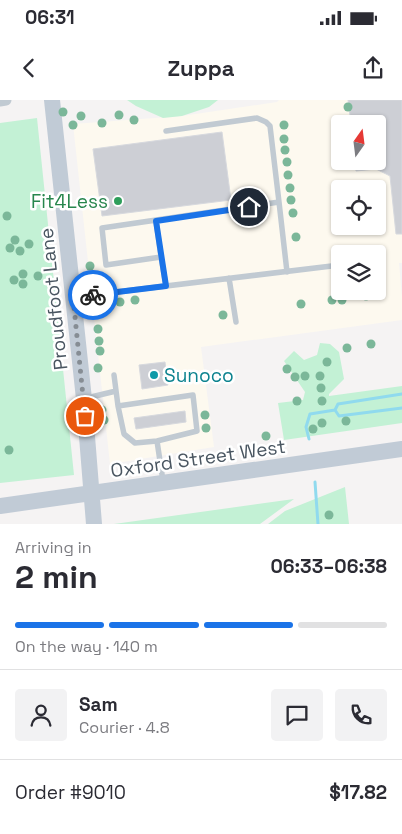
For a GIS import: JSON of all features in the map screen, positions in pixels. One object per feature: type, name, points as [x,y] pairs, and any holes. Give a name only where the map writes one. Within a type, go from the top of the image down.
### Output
[{"type":"street","points":[[0,101],[6,100]]},
{"type":"street","name":"Proudfoot Lane","points":[[52,100],[84,399],[94,524]]},
{"type":"street","name":"Oxford Street West","points":[[0,506],[402,449]]},
{"type":"lane","points":[[166,131],[257,118],[270,126],[287,272]]},
{"type":"lane","points":[[161,257],[106,265],[102,228],[279,202]]},
{"type":"lane","points":[[156,221],[166,286]]},
{"type":"lane","points":[[73,297],[331,266]]},
{"type":"lane","points":[[230,278],[236,322]]},
{"type":"lane","points":[[114,374],[118,406],[124,434],[135,443],[157,441],[197,431],[193,395],[118,406]]},
{"type":"lane","points":[[84,399],[116,391]]},
{"type":"lane","points":[[157,441],[163,483]]},
{"type":"shaded area","points":[[279,100],[402,100],[402,263],[399,263],[402,320],[201,347],[214,447],[110,464],[73,124],[182,116],[277,102]]},
{"type":"green space","points":[[127,100],[218,100],[209,107],[182,116],[163,118]]},
{"type":"green space","points":[[37,118],[74,475],[0,483],[0,123]]},
{"type":"green space","points":[[320,343],[330,344],[339,352],[344,379],[329,396],[402,386],[402,423],[284,440],[278,403],[303,400],[305,392],[284,361],[294,351],[304,360],[317,355]]},
{"type":"green space","points":[[345,487],[349,524],[268,524],[285,511]]},
{"type":"green space","points":[[294,499],[260,524],[114,524]]},
{"type":"building","points":[[348,100],[402,100],[402,234],[396,234],[390,176],[378,170],[386,170],[386,115],[350,115]]},
{"type":"building","points":[[222,132],[231,200],[102,216],[93,149]]},
{"type":"building","name":"Sunoco","points":[[165,362],[168,385],[142,389],[139,365]]},
{"type":"building","name":"Sunoco","points":[[185,411],[186,422],[136,429],[134,418]]},
{"type":"waterway","points":[[335,410],[338,404],[402,394]]},
{"type":"waterway","points":[[335,410],[339,416],[402,408]]},
{"type":"waterway","points":[[309,439],[306,427],[310,414],[335,410]]},
{"type":"waterway","points":[[315,482],[318,524]]},
{"type":"way so far","points":[[85,416],[73,297],[93,295]]},
{"type":"place","name":"Fit4Less","points":[[118,201]]},
{"type":"place","name":"Sunoco","points":[[154,375]]},
{"type":"route","points":[[93,295],[166,286],[156,221],[249,207]]}]
